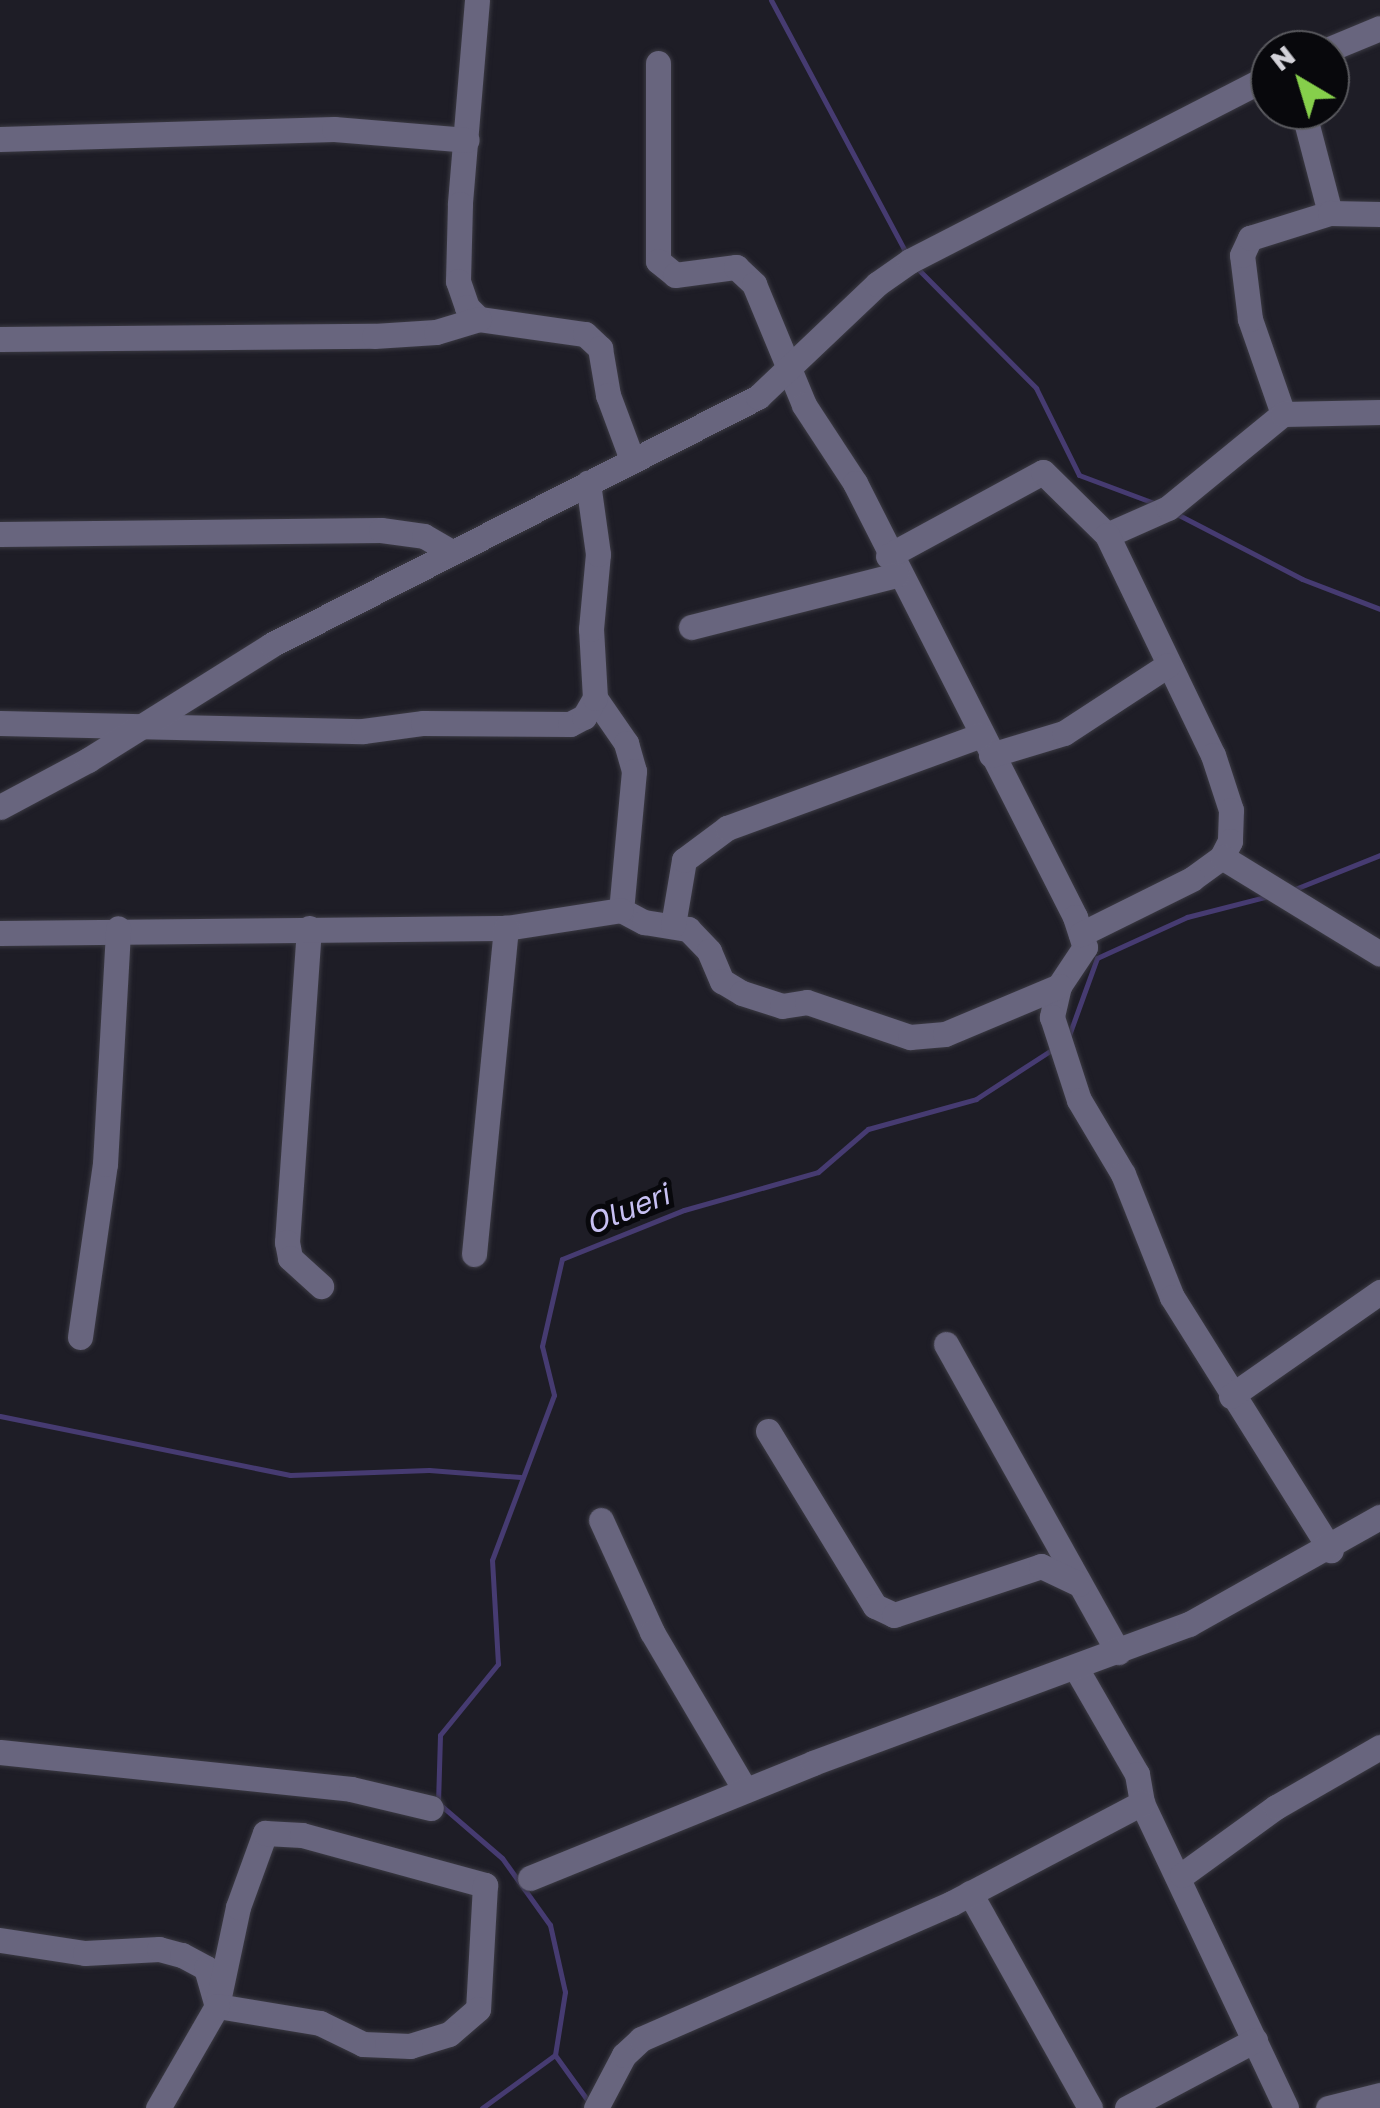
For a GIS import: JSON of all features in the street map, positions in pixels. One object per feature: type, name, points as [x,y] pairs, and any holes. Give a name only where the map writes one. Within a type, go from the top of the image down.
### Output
[{"type":"street","points":[[477,0],[458,281],[479,319]]},
{"type":"street","points":[[1350,40],[1380,28]]},
{"type":"street","points":[[658,63],[658,260],[675,274],[743,269],[792,369],[804,405],[854,483],[1081,934],[1085,947],[1060,986],[1052,1017],[1065,1044],[1078,1100],[1123,1174],[1172,1297],[1331,1550]]},
{"type":"street","points":[[0,806],[271,644],[588,483],[631,457],[758,398],[877,284],[910,261],[1250,86]]},
{"type":"street","points":[[0,138],[334,129],[468,140]]},
{"type":"street","points":[[1308,130],[1330,213]]},
{"type":"street","points":[[1283,414],[1250,319],[1242,255],[1259,230],[1330,213],[1380,214]]},
{"type":"street","points":[[0,339],[374,336],[436,332],[479,319],[555,325],[584,334],[600,348],[608,395],[631,457]]},
{"type":"street","points":[[758,398],[804,405]]},
{"type":"street","points":[[1107,535],[1168,508],[1283,414],[1380,412]]},
{"type":"street","points":[[691,627],[892,565],[1042,472],[1107,535],[1214,755],[1230,810],[1222,857]]},
{"type":"street","points":[[0,722],[134,729],[363,731],[423,723],[520,728],[570,724],[584,717],[595,698],[598,554],[588,483]]},
{"type":"street","points":[[0,534],[380,530],[424,536],[452,552]]},
{"type":"street","points":[[674,924],[684,860],[727,828],[986,745],[1064,734],[1168,665]]},
{"type":"street","points":[[595,698],[626,743],[634,771],[622,910]]},
{"type":"street","points":[[1222,857],[1380,954]]},
{"type":"street","points":[[1081,934],[1222,857]]},
{"type":"street","points":[[0,933],[118,928],[506,928],[622,910],[644,922],[674,924],[695,934],[722,981],[742,992],[782,1006],[807,1002],[910,1037],[944,1034],[1060,986]]},
{"type":"street","points":[[80,1338],[105,1164],[118,928]]},
{"type":"street","points":[[309,928],[287,1242],[300,1270],[322,1286]]},
{"type":"street","points":[[474,1254],[506,928]]},
{"type":"street","points":[[1231,1396],[1380,1292]]},
{"type":"street","points":[[946,1344],[1118,1652]]},
{"type":"street","points":[[768,1431],[875,1606],[894,1614],[1041,1566],[1079,1584]]},
{"type":"street","points":[[530,1878],[745,1790],[1077,1670],[1189,1624],[1331,1550],[1380,1517]]},
{"type":"street","points":[[601,1520],[652,1632],[745,1790]]},
{"type":"street","points":[[1077,1670],[1138,1774],[1142,1803],[1182,1875],[1286,2108]]},
{"type":"street","points":[[0,1752],[352,1790],[431,1808]]},
{"type":"street","points":[[1182,1875],[1276,1807],[1376,1758]]},
{"type":"street","points":[[596,2108],[624,2055],[641,2039],[970,1894],[1142,1803]]},
{"type":"street","points":[[158,2108],[217,2006],[238,1907],[265,1833],[302,1835],[485,1885],[478,2010],[450,2034],[410,2046],[363,2044],[320,2023],[217,2006]]},
{"type":"street","points":[[970,1894],[1090,2108]]},
{"type":"street","points":[[0,1940],[85,1952],[159,1948],[206,1968],[217,2006]]},
{"type":"street","points":[[1126,2108],[1255,2040]]},
{"type":"street","points":[[1328,2108],[1380,2095]]},
{"type":"waterway","points":[[771,0],[906,253]]},
{"type":"waterway","points":[[915,266],[1036,388],[1079,475],[1154,503]]},
{"type":"waterway","points":[[1173,512],[1302,579],[1380,609]]},
{"type":"waterway","name":"Olueri","points":[[1295,889],[1380,855]]},
{"type":"waterway","name":"Olueri","points":[[1068,1038],[1097,958],[1187,917],[1269,896]]},
{"type":"waterway","name":"Olueri","points":[[482,2108],[555,2055],[565,1992],[550,1925],[502,1858],[438,1803],[440,1735],[498,1664],[492,1560],[554,1395],[542,1346],[562,1259],[684,1210],[818,1172],[868,1129],[976,1099],[1056,1047]]},
{"type":"waterway","points":[[0,1416],[290,1475],[429,1470],[521,1477]]},
{"type":"waterway","points":[[555,2055],[588,2101]]}]
